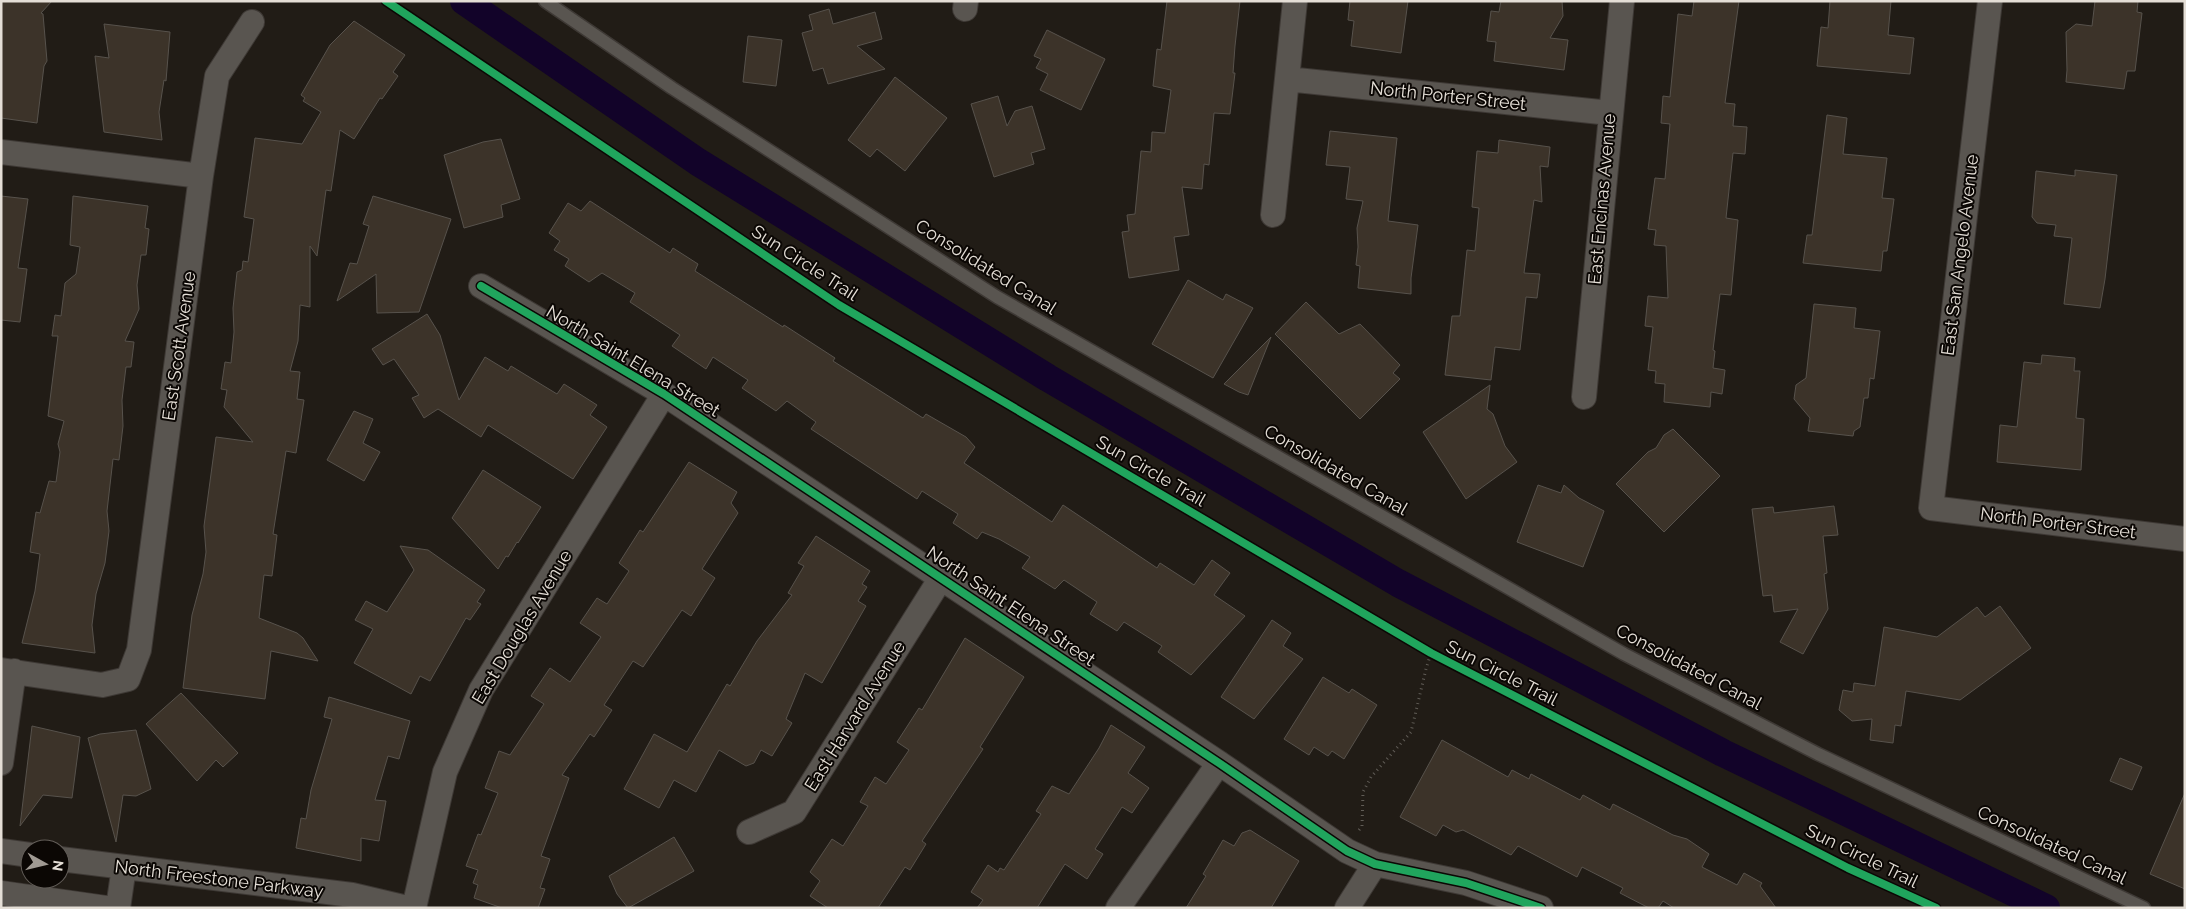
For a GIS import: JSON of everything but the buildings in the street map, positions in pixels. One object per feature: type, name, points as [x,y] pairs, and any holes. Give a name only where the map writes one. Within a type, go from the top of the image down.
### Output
[{"type":"street","points":[[1273,215],[1295,1]]},
{"type":"street","name":"East Encinas Avenue","points":[[1584,397],[1622,1]]},
{"type":"street","name":"East San Angelo Avenue","points":[[1931,508],[1990,1]]},
{"type":"street","name":"East Scott Avenue","points":[[8,671],[102,685],[128,679],[139,650],[201,176],[217,76],[252,22]]},
{"type":"street","name":"North Porter Street","points":[[1287,79],[1610,113]]},
{"type":"street","points":[[1,152],[201,176]]},
{"type":"street","name":"North Saint Elena Street","points":[[481,286],[664,394],[1219,763],[1347,851],[1375,864],[1466,884],[1542,908]]},
{"type":"street","name":"East Douglas Avenue","points":[[414,908],[445,772],[481,690],[664,394]]},
{"type":"street","name":"North Porter Street","points":[[1931,508],[2185,539]]},
{"type":"street","name":"East Harvard Avenue","points":[[749,832],[794,812],[941,578]]},
{"type":"street","points":[[1,763],[8,671]]},
{"type":"street","points":[[1118,908],[1219,763]]},
{"type":"street","points":[[1,851],[20,854]]},
{"type":"street","name":"North Freestone Parkway","points":[[70,860],[352,895],[407,908]]},
{"type":"street","points":[[1347,908],[1375,864]]},
{"type":"street","points":[[118,908],[124,866]]},
{"type":"street","points":[[1,893],[106,908]]},
{"type":"lane","name":"Consolidated Canal","points":[[545,1],[672,88],[997,297],[1624,654],[1818,754],[2144,908]]},
{"type":"path","points":[[1347,851],[1362,826],[1363,792],[1371,777],[1411,732],[1431,654]]},
{"type":"waterway","points":[[464,1],[698,162],[1048,378],[1398,583],[1723,753],[2046,908]]},
{"type":"cycle path","name":"Sun Circle Trail","points":[[386,1],[839,305],[1431,653],[1848,868],[1936,908]]},
{"type":"cycle path","points":[[481,286],[664,394],[1219,763],[1347,851],[1375,864],[1466,883],[1541,908]]}]
